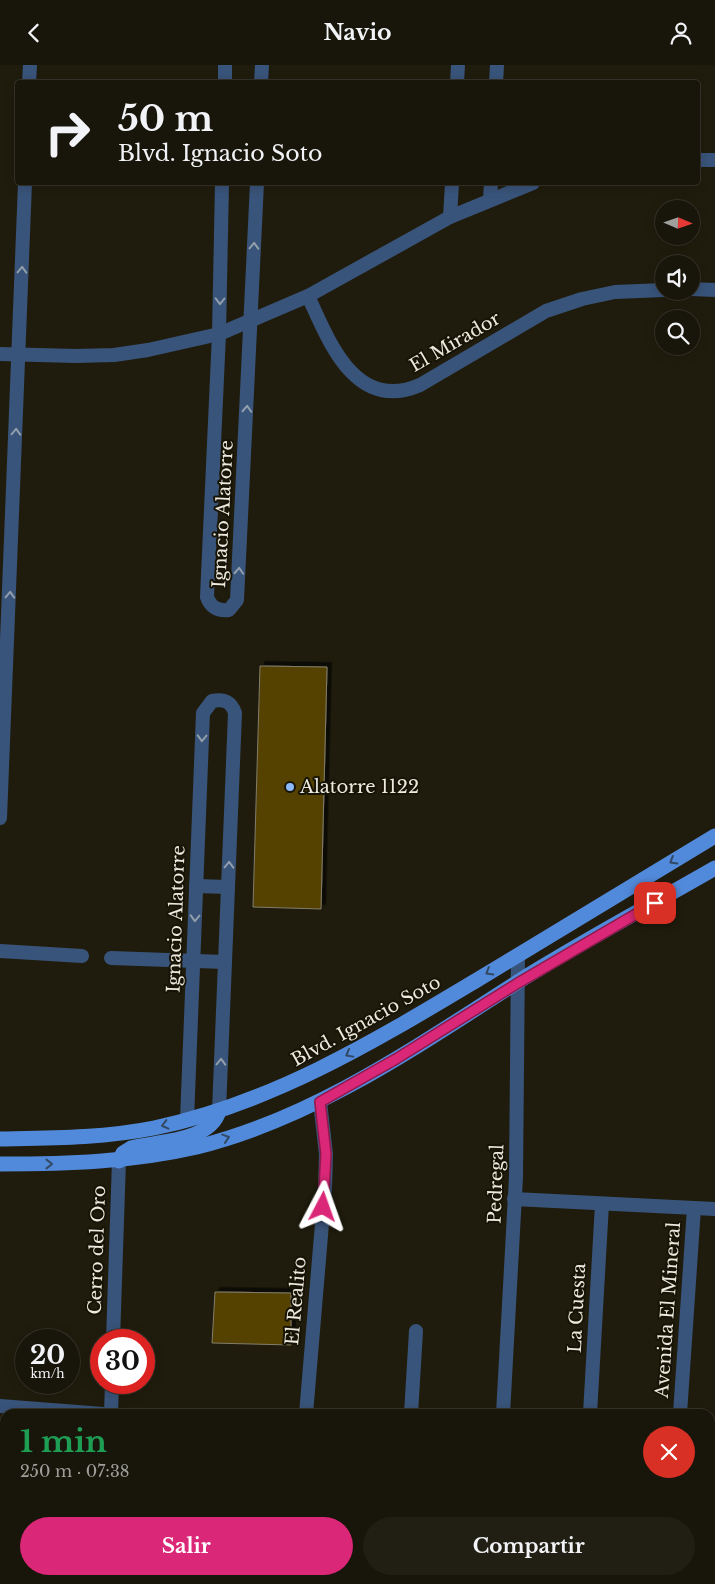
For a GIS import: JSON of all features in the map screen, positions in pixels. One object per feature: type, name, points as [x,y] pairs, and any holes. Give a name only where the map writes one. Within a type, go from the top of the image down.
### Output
[{"type":"main road","name":"Blvd. Ignacio Soto","points":[[0,1139],[125,1133],[220,1111],[286,1086],[346,1056],[715,836]]},
{"type":"main road","points":[[0,1164],[119,1161],[220,1140],[320,1102],[715,868]]},
{"type":"main road","points":[[119,1161],[123,1153],[131,1148],[200,1132],[217,1118],[220,1111]]},
{"type":"street","points":[[29,80],[30,65]]},
{"type":"street","points":[[224,80],[225,65]]},
{"type":"street","points":[[261,80],[262,65]]},
{"type":"street","points":[[458,65],[458,80]]},
{"type":"street","points":[[496,80],[497,65]]},
{"type":"street","points":[[700,160],[715,161]]},
{"type":"street","points":[[0,818],[4,623],[19,355],[25,185]]},
{"type":"street","name":"Ignacio Alatorre","points":[[222,185],[219,334],[207,597],[209,603],[214,608],[223,610],[230,610],[237,600],[257,185]]},
{"type":"street","points":[[450,217],[452,185]]},
{"type":"street","points":[[490,199],[491,185]]},
{"type":"street","points":[[0,354],[114,355],[148,350],[219,334],[251,322],[308,296],[450,217],[528,185]]},
{"type":"street","points":[[700,289],[715,290]]},
{"type":"street","name":"El Mirador","points":[[308,296],[333,349],[348,370],[364,382],[392,391],[409,390],[420,385],[546,311],[582,299],[615,292],[655,290]]},
{"type":"street","name":"Ignacio Alatorre","points":[[187,1120],[203,713],[206,706],[212,701],[220,700],[227,701],[233,706],[235,713],[220,1111]]},
{"type":"street","points":[[196,886],[228,887]]},
{"type":"street","points":[[0,951],[82,956]]},
{"type":"street","name":"Pedregal","points":[[503,1409],[514,1199],[518,955]]},
{"type":"street","points":[[111,958],[225,962]]},
{"type":"street","name":"El Realito","points":[[306,1409],[325,1179],[326,1154],[320,1102]]},
{"type":"street","name":"Cerro del Oro","points":[[113,1329],[119,1161]]},
{"type":"street","points":[[514,1199],[715,1209]]},
{"type":"street","name":"La Cuesta","points":[[590,1409],[602,1204]]},
{"type":"street","name":"Avenida El Mineral","points":[[680,1409],[694,1208]]},
{"type":"street","points":[[411,1409],[416,1331]]},
{"type":"street","points":[[111,1409],[112,1394]]},
{"type":"street","points":[[0,1406],[39,1409]]},
{"type":"building","name":"Alatorre 1122","points":[[260,666],[327,667],[321,909],[253,907]]},
{"type":"building","points":[[215,1292],[291,1293],[291,1345],[212,1343]]},
{"type":"place","name":"Alatorre 1122","points":[[290,787]]},
{"type":"route","points":[[323,1207],[326,1154],[320,1102],[396,1059],[518,983],[655,903]]}]
